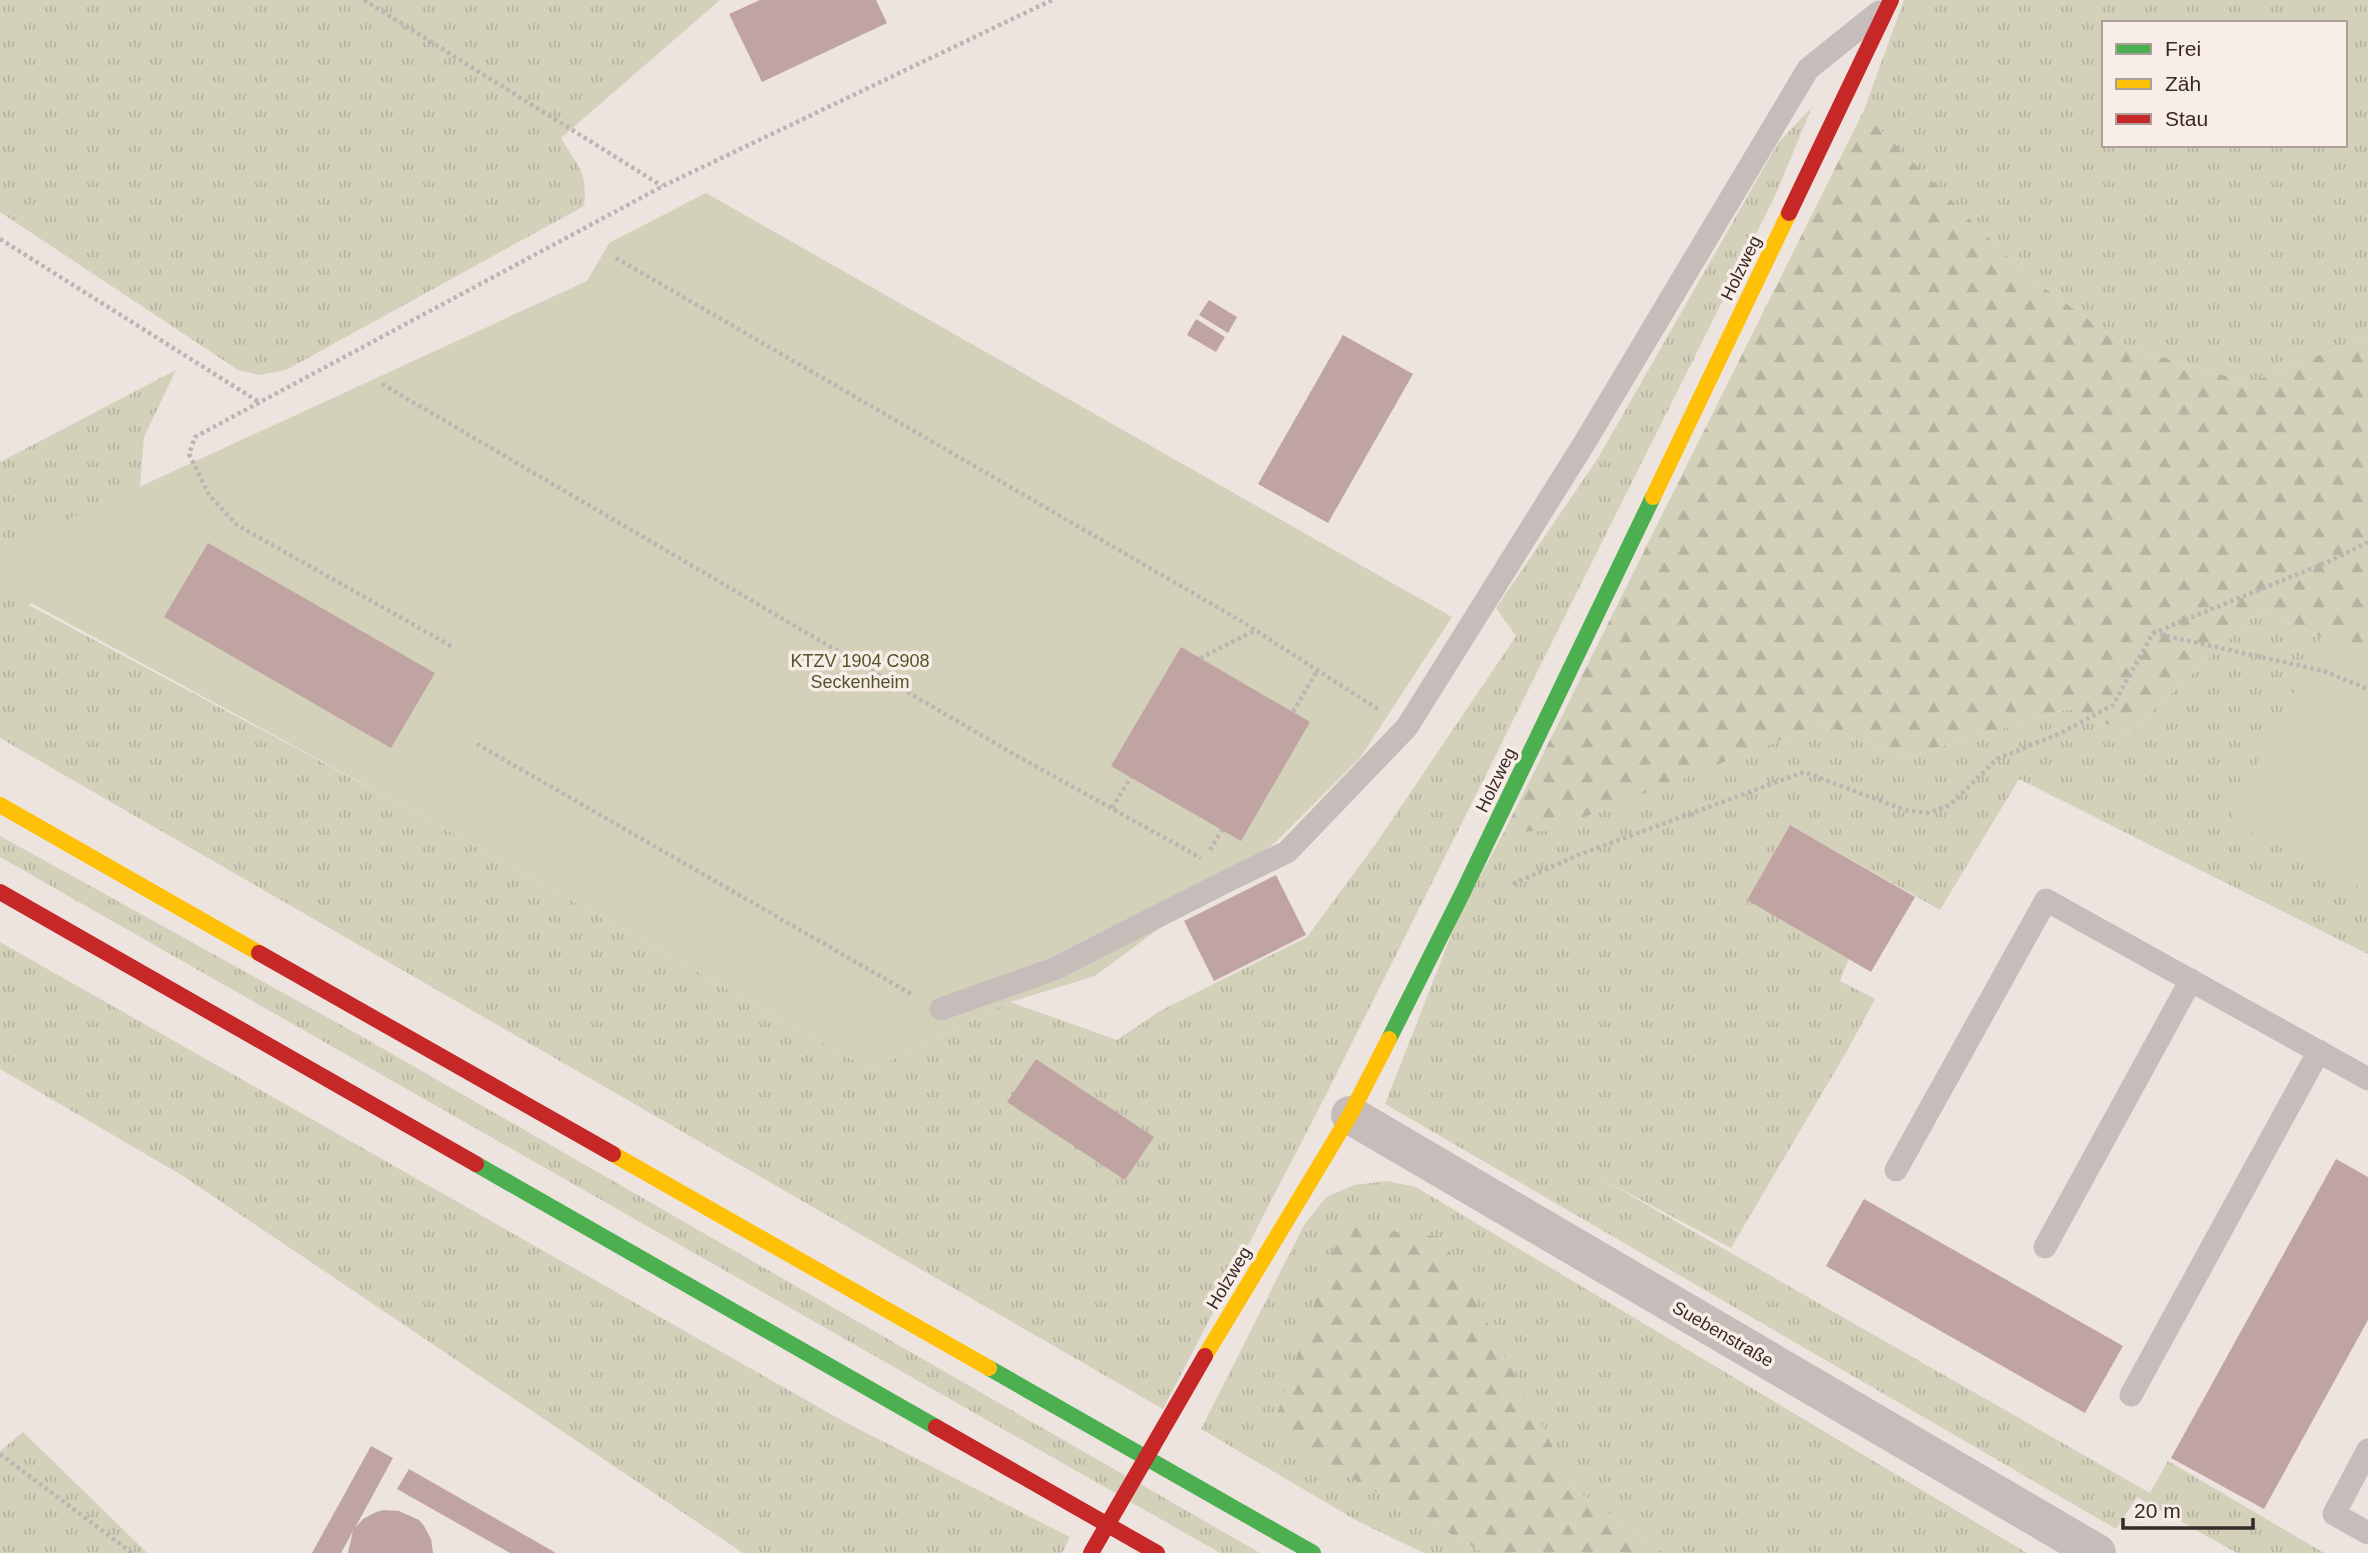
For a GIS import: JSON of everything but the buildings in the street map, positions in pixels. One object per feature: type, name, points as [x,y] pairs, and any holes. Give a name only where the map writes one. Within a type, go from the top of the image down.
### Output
[{"type":"main road","name":"Holzweg","points":[[1091,1553],[1205,1356],[1350,1115],[1462,894],[1888,1]]},
{"type":"main road","points":[[0,805],[1313,1553]]},
{"type":"main road","points":[[0,892],[1157,1553]]},
{"type":"street","name":"Suebenstraße","points":[[1350,1115],[2097,1553]]},
{"type":"lane","points":[[941,1009],[1054,969],[1287,852],[1407,726],[1586,442],[1808,69],[1888,1]]},
{"type":"lane","points":[[1896,1170],[2046,900],[2368,1079]]},
{"type":"lane","points":[[2045,1247],[2191,980]]},
{"type":"lane","points":[[2131,1395],[2319,1051]]},
{"type":"lane","points":[[2368,1450],[2334,1514],[2368,1533]]},
{"type":"path","points":[[364,0],[663,186]]},
{"type":"path","points":[[451,646],[237,525],[209,495],[189,454],[195,437],[663,186],[1052,0]]},
{"type":"path","points":[[0,239],[259,402]]},
{"type":"path","points":[[616,258],[1255,631],[1407,726]]},
{"type":"path","points":[[382,384],[1010,752],[1205,860],[1223,830]]},
{"type":"path","points":[[1462,894],[1500,890],[1578,855],[1804,772],[1905,810],[1928,813],[1950,805],[1997,760],[2061,733],[2113,705],[2153,634],[2330,561],[2368,542]]},
{"type":"path","points":[[1200,658],[1255,631]]},
{"type":"path","points":[[2153,634],[2324,671],[2368,690]]},
{"type":"path","points":[[1293,712],[1317,671]]},
{"type":"path","points":[[477,744],[895,987]]},
{"type":"path","points":[[1112,808],[1131,777]]},
{"type":"path","points":[[0,1454],[132,1553]]},
{"type":"green space","points":[[0,0],[720,0],[561,138],[583,176],[584,206],[286,370],[259,375],[238,370],[0,212]]},
{"type":"green space","points":[[1904,0],[2368,0],[2368,336],[2249,383],[2125,346],[2025,274],[1863,113]]},
{"type":"green space","points":[[1812,107],[1775,196],[1327,1093],[1163,1409],[0,738],[0,462],[176,370],[144,437],[138,508],[29,605],[417,813],[871,1070],[1010,1002],[1117,1040],[1160,1011],[1307,937],[1377,842],[1516,636],[1496,608],[1598,458],[1778,143]]},
{"type":"green space","points":[[1863,112],[2025,274],[2125,346],[2249,383],[2368,336],[2368,659],[2261,609],[2129,733],[2069,709],[1905,757],[1821,724],[1549,831],[1504,832]]},
{"type":"green space","name":"KTZV 1904 C908 Seckenheim","points":[[706,193],[1452,617],[1360,758],[1276,842],[1095,976],[1010,1002],[871,1070],[417,813],[0,586],[0,551],[587,281],[609,243]]},
{"type":"green space","points":[[2261,609],[2368,659],[2368,954],[2019,779],[1940,910],[1790,825],[1747,900],[1849,959],[1840,981],[1875,999],[1731,1248],[1600,1178],[2150,1493],[2168,1461],[2324,1553],[2237,1553],[2137,1497],[2116,1529],[1385,1104],[1459,915],[1504,832],[1551,830],[1821,724],[1905,757],[2069,709],[2129,733]]},
{"type":"green space","points":[[2322,636],[2368,659],[2368,891],[2229,822]]},
{"type":"green space","points":[[0,836],[361,1036],[1260,1553],[1220,1553],[0,857]]},
{"type":"green space","points":[[0,942],[843,1421],[1070,1537],[1062,1553],[743,1553],[183,1176],[0,1069]]},
{"type":"green space","points":[[1387,1181],[1416,1187],[2027,1553],[1663,1553],[1575,1489],[1441,1237],[1272,1432],[1484,1553],[1424,1553],[1359,1522],[1201,1429],[1304,1225],[1326,1197],[1354,1185]]},
{"type":"green space","points":[[1341,1226],[1442,1237],[1575,1489],[1663,1553],[1484,1553],[1271,1432]]},
{"type":"green space","points":[[23,1432],[147,1553],[0,1553],[0,1451]]},
{"type":"traffic: fast","points":[[1389,1039],[1462,894],[1653,497]]},
{"type":"traffic: fast","points":[[476,1164],[936,1427]]},
{"type":"traffic: fast","points":[[989,1368],[1313,1553]]},
{"type":"traffic: slow","points":[[1653,497],[1789,213]]},
{"type":"traffic: slow","points":[[0,805],[259,953]]},
{"type":"traffic: slow","points":[[1205,1356],[1350,1115],[1389,1039]]},
{"type":"traffic: slow","points":[[613,1154],[989,1368]]},
{"type":"traffic: jam","points":[[1789,213],[1891,0]]},
{"type":"traffic: jam","points":[[0,892],[476,1164]]},
{"type":"traffic: jam","points":[[259,953],[613,1154]]},
{"type":"traffic: jam","points":[[1091,1553],[1205,1356]]},
{"type":"traffic: jam","points":[[936,1427],[1157,1553]]}]
